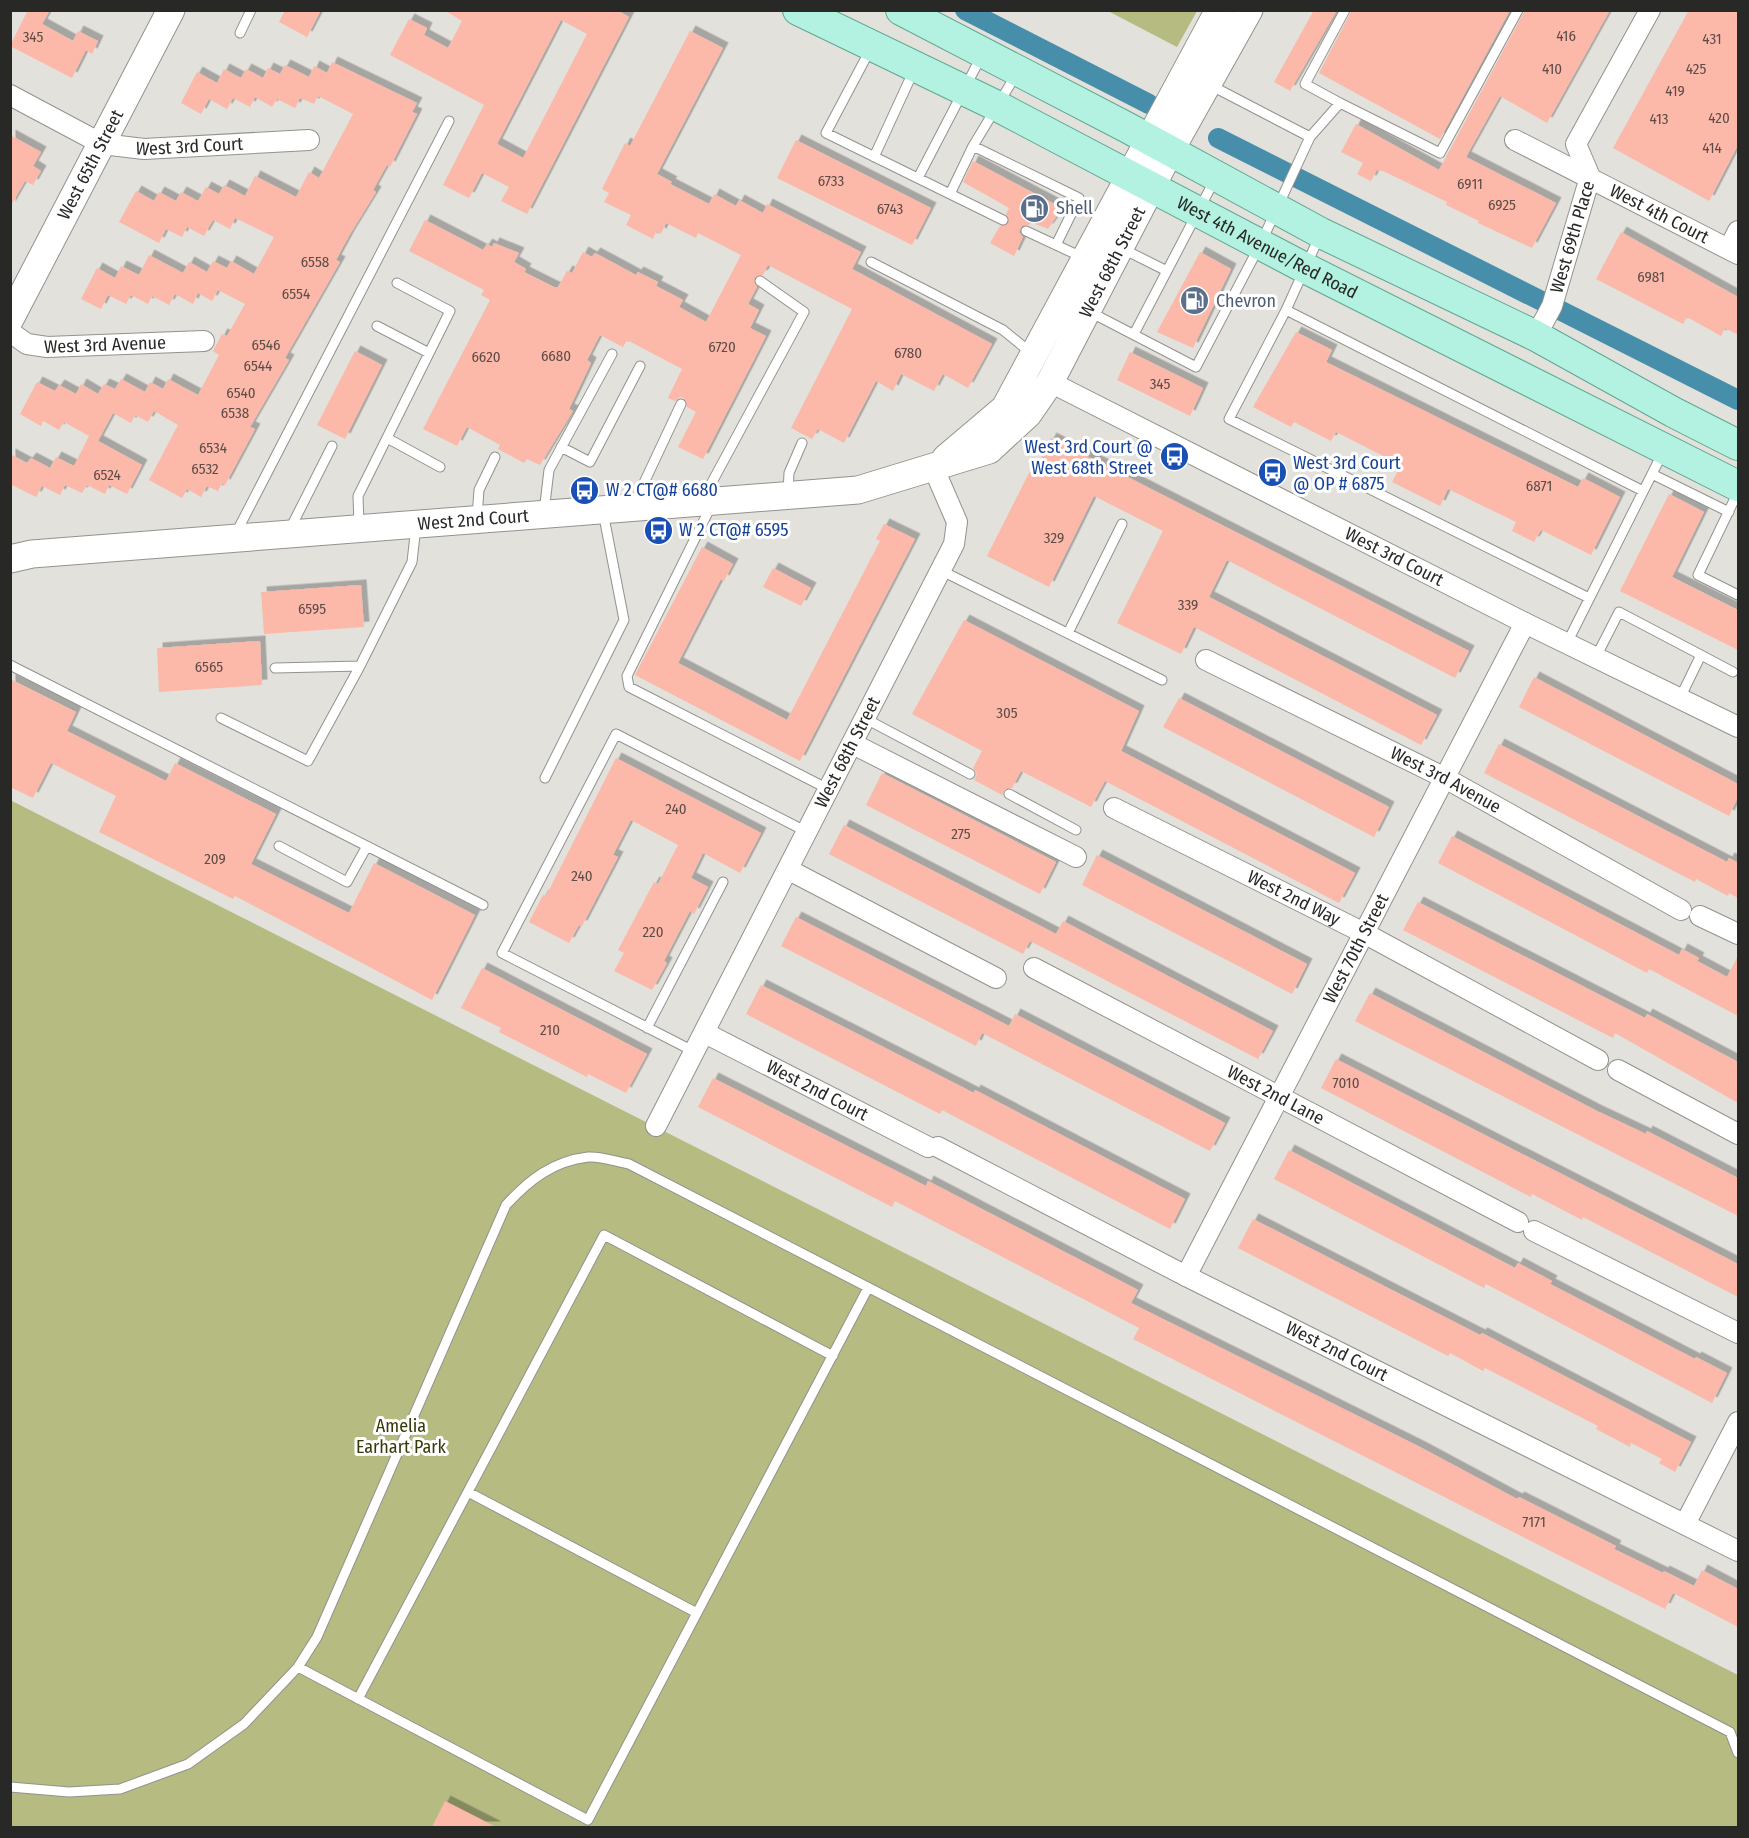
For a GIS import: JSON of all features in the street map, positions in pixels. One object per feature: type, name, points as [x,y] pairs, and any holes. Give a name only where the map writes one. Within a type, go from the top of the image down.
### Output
[{"type":"main road","name":"West 65th Street","points":[[10,319],[171,10]]},
{"type":"main road","name":"West 4th Avenue/Red Road","points":[[798,10],[997,106],[1198,210],[1260,245],[1470,352],[1659,461],[1734,499]]},
{"type":"main road","name":"West 4th Avenue/Red Road","points":[[901,10],[1321,233],[1536,336],[1738,445]]},
{"type":"main road","name":"West 68th Street","points":[[934,469],[989,450],[1028,414],[1050,382],[1120,248],[1141,181],[1219,10]]},
{"type":"main road","name":"West 68th Street","points":[[1159,145],[1208,84],[1249,10]]},
{"type":"main road","name":"West 68th Street","points":[[934,469],[1005,408],[1117,196],[1141,181]]},
{"type":"main road","points":[[1470,352],[1494,348],[1508,350],[1588,387],[1607,375]]},
{"type":"main road","name":"West 2nd Court","points":[[10,559],[32,554],[858,490],[934,469]]},
{"type":"street","name":"West 69th Place","points":[[1536,336],[1552,306],[1590,177],[1576,144],[1650,10]]},
{"type":"street","name":"West 3rd Court","points":[[10,95],[102,144],[144,149],[309,141]]},
{"type":"street","name":"West 4th Court","points":[[1515,140],[1734,251]]},
{"type":"street","points":[[1734,251],[1738,231]]},
{"type":"street","name":"West 3rd Avenue","points":[[10,332],[27,344],[47,347],[204,341]]},
{"type":"street","name":"West 3rd Court","points":[[1050,382],[1525,622],[1738,726]]},
{"type":"street","name":"West 68th Street","points":[[656,1126],[954,544],[957,522],[934,469]]},
{"type":"street","name":"West 70th Street","points":[[1186,1276],[1525,622]]},
{"type":"street","name":"West 3rd Avenue","points":[[1206,660],[1445,778],[1681,910]]},
{"type":"street","points":[[853,744],[1076,857]]},
{"type":"street","name":"West 2nd Way","points":[[1114,808],[1364,933],[1598,1060]]},
{"type":"street","points":[[789,870],[996,978]]},
{"type":"street","points":[[1700,916],[1738,934]]},
{"type":"street","name":"West 2nd Lane","points":[[1034,968],[1280,1095],[1526,1227],[1738,1333]]},
{"type":"street","name":"West 2nd Court","points":[[705,1033],[1738,1551]]},
{"type":"street","points":[[1618,1070],[1738,1134]]},
{"type":"street","points":[[1685,1524],[1738,1422]]},
{"type":"lane","points":[[240,33],[251,10]]},
{"type":"lane","points":[[1345,10],[1305,84],[1440,153],[1518,10]]},
{"type":"lane","points":[[873,45],[826,133],[1003,220]]},
{"type":"lane","points":[[918,178],[982,54]]},
{"type":"lane","points":[[874,157],[916,65]]},
{"type":"lane","points":[[950,194],[973,146],[1018,72]]},
{"type":"lane","points":[[1208,84],[1310,137]]},
{"type":"lane","points":[[1086,310],[1196,367],[1260,245],[1310,137],[1340,103]]},
{"type":"lane","points":[[234,538],[449,121]]},
{"type":"lane","points":[[973,146],[1079,198],[1056,245]]},
{"type":"lane","points":[[1134,334],[1217,177]]},
{"type":"lane","points":[[1026,231],[1085,258]]},
{"type":"lane","points":[[1321,233],[1286,310],[1229,419],[1589,598]]},
{"type":"lane","points":[[1120,248],[1167,271]]},
{"type":"lane","points":[[871,262],[1003,330],[1034,356]]},
{"type":"lane","points":[[760,281],[804,312],[708,502],[627,676],[628,687],[830,790]]},
{"type":"lane","points":[[359,528],[358,496],[450,311],[397,283]]},
{"type":"lane","points":[[1286,310],[1643,491]]},
{"type":"lane","points":[[377,326],[429,353]]},
{"type":"lane","points":[[544,514],[549,470],[612,354]]},
{"type":"lane","points":[[561,447],[590,462],[640,366]]},
{"type":"lane","points":[[633,507],[681,404]]},
{"type":"lane","points":[[387,438],[440,467]]},
{"type":"lane","points":[[788,496],[789,473],[802,443]]},
{"type":"lane","points":[[287,534],[332,446]]},
{"type":"lane","points":[[477,519],[479,490],[495,457]]},
{"type":"lane","points":[[1567,643],[1659,461]]},
{"type":"lane","points":[[1738,492],[1698,575],[1738,595]]},
{"type":"lane","points":[[544,778],[624,620],[603,510]]},
{"type":"lane","points":[[221,718],[308,761],[360,666],[412,562],[417,524]]},
{"type":"lane","points":[[1068,633],[1122,524]]},
{"type":"lane","points":[[942,571],[1162,680]]},
{"type":"lane","points":[[1596,657],[1619,612],[1733,672]]},
{"type":"lane","points":[[1680,698],[1701,655]]},
{"type":"lane","points":[[10,665],[483,905]]},
{"type":"lane","points":[[275,668],[360,666]]},
{"type":"lane","points":[[866,719],[970,774]]},
{"type":"lane","points":[[695,1053],[502,953],[616,734],[808,833]]},
{"type":"lane","points":[[1009,794],[1076,830]]},
{"type":"lane","points":[[279,846],[347,882],[367,846]]},
{"type":"lane","points":[[646,1028],[723,882]]},
{"type":"lane","points":[[10,1787],[69,1792],[120,1789],[188,1764],[244,1724],[298,1667],[317,1637],[506,1205],[527,1182],[555,1165],[590,1157],[629,1164],[1730,1732],[1738,1753]]},
{"type":"lane","points":[[358,1699],[604,1234],[833,1356]]},
{"type":"lane","points":[[298,1667],[588,1820],[868,1288]]},
{"type":"lane","points":[[468,1492],[697,1613]]},
{"type":"green space","points":[[1108,11],[1197,11],[1177,47]]},
{"type":"green space","name":"Amelia Earhart Park","points":[[10,800],[1738,1675],[1738,1827],[11,1827]]},
{"type":"building","points":[[28,10],[50,10],[42,24],[73,41],[78,31],[98,41],[92,54],[86,50],[72,78],[10,46]]},
{"type":"building","points":[[285,10],[321,10],[307,37],[279,22]]},
{"type":"building","points":[[444,10],[617,10],[629,17],[527,214],[501,201],[509,187],[482,173],[469,198],[443,185],[484,105],[390,55],[409,19],[427,28],[424,35],[448,48],[462,21]],"holes":[[[561,20],[587,34],[523,158],[497,144]]]},
{"type":"building","points":[[1314,10],[1337,10],[1290,91],[1274,82]]},
{"type":"building","points":[[1352,10],[1510,10],[1440,139],[1319,73]]},
{"type":"building","points":[[1525,10],[1610,10],[1547,123],[1500,96],[1466,157],[1556,203],[1532,248],[1478,223],[1479,221],[1446,205],[1447,202],[1383,171],[1377,170],[1371,181],[1357,174],[1363,163],[1341,152],[1356,124],[1439,170]]},
{"type":"building","points":[[1689,10],[1738,10],[1738,145],[1709,201],[1613,148]]},
{"type":"building","points":[[690,31],[723,48],[657,174],[672,182],[670,184],[709,204],[714,194],[736,206],[739,200],[763,213],[767,204],[861,252],[852,269],[992,344],[968,388],[943,374],[934,391],[901,374],[893,391],[876,381],[844,443],[818,429],[812,439],[791,428],[852,309],[768,265],[763,275],[754,278],[757,287],[748,304],[759,310],[750,328],[766,336],[703,459],[678,447],[696,412],[687,407],[684,398],[680,397],[675,401],[668,398],[682,369],[627,340],[623,347],[600,335],[587,360],[591,363],[569,409],[573,411],[540,465],[527,459],[524,463],[498,449],[500,445],[467,427],[457,446],[423,429],[490,300],[481,295],[484,290],[409,251],[425,220],[483,250],[487,244],[492,247],[494,243],[519,253],[514,262],[526,269],[524,272],[554,287],[558,287],[567,271],[572,273],[583,252],[592,257],[595,253],[636,275],[638,272],[658,282],[656,286],[683,300],[679,307],[706,322],[741,255],[698,233],[696,238],[666,223],[661,234],[656,231],[653,239],[626,225],[631,215],[604,202],[609,193],[602,189],[625,143],[630,146]]},
{"type":"building","points":[[332,62],[417,103],[412,112],[417,114],[390,167],[387,165],[373,190],[376,192],[336,260],[340,262],[285,358],[289,360],[250,427],[255,429],[225,485],[222,483],[218,491],[207,486],[201,497],[187,489],[182,498],[149,480],[178,425],[154,411],[148,422],[135,415],[131,423],[113,413],[98,441],[64,422],[59,430],[43,421],[41,426],[20,414],[37,382],[55,391],[59,385],[76,394],[81,384],[98,394],[104,384],[115,389],[121,379],[145,392],[150,382],[163,389],[168,379],[198,395],[219,355],[213,351],[222,334],[227,336],[245,304],[218,290],[212,301],[198,293],[193,304],[175,294],[169,305],[152,296],[148,304],[131,295],[126,304],[108,295],[101,309],[81,299],[97,268],[115,278],[121,266],[139,275],[149,255],[183,273],[189,262],[207,272],[213,261],[227,268],[231,261],[254,274],[274,237],[235,218],[230,229],[213,220],[204,236],[187,227],[182,237],[166,229],[159,243],[119,222],[136,191],[154,201],[159,192],[176,201],[181,192],[198,201],[206,187],[219,194],[224,185],[245,196],[255,176],[296,197],[309,172],[319,178],[353,114],[318,96],[314,104],[300,98],[295,108],[277,99],[272,107],[255,97],[250,107],[233,98],[227,109],[209,99],[201,114],[181,103],[197,72],[217,83],[224,69],[241,78],[246,69],[263,78],[268,68],[280,74],[285,65],[309,77],[314,66],[327,73]]},
{"type":"building","points":[[10,135],[41,152],[33,166],[41,171],[33,185],[25,181],[10,207]]},
{"type":"building","points":[[796,140],[931,208],[912,245],[777,178]]},
{"type":"building","name":"Shell","points":[[973,161],[1062,208],[1048,229],[1031,222],[1029,225],[1022,226],[1019,232],[1023,237],[1014,256],[990,243],[1000,226],[1009,223],[1006,214],[1009,208],[963,182]]},
{"type":"building","points":[[1621,232],[1738,297],[1738,335],[1725,328],[1721,336],[1687,317],[1683,324],[1596,279]]},
{"type":"building","name":"Chevron","points":[[1200,252],[1231,269],[1193,348],[1157,332]]},
{"type":"building","points":[[1296,332],[1332,350],[1326,362],[1578,487],[1583,478],[1620,497],[1591,555],[1541,530],[1534,542],[1512,531],[1516,522],[1448,489],[1440,506],[1392,482],[1401,465],[1336,432],[1331,441],[1294,422],[1291,427],[1253,407]]},
{"type":"building","points":[[355,351],[382,365],[345,439],[317,425]]},
{"type":"building","points":[[1130,352],[1203,388],[1190,416],[1117,380]]},
{"type":"building","points":[[89,436],[142,465],[127,494],[109,485],[105,494],[87,485],[82,493],[65,485],[60,495],[42,486],[36,497],[10,484],[10,454],[27,463],[31,458],[50,468],[56,457],[74,466]]},
{"type":"building","points":[[1051,438],[1469,651],[1455,678],[1227,560],[1209,597],[1437,715],[1421,745],[1194,627],[1181,654],[1117,623],[1163,531],[1094,496],[1049,587],[987,556],[1030,471],[1034,473]]},
{"type":"building","points":[[1669,494],[1704,512],[1672,577],[1738,610],[1738,650],[1620,591]]},
{"type":"building","points":[[884,524],[915,539],[800,761],[635,675],[702,547],[733,564],[724,581],[721,579],[678,663],[787,720],[880,541],[876,539]]},
{"type":"building","points":[[773,568],[811,588],[801,606],[763,587]]},
{"type":"building","points":[[361,585],[364,627],[264,634],[261,592]]},
{"type":"building","points":[[964,620],[1139,711],[1121,751],[1355,873],[1339,903],[1105,781],[1091,807],[1021,771],[1012,788],[1005,789],[1002,795],[974,780],[977,774],[973,768],[982,751],[912,714]]},
{"type":"building","points":[[260,641],[262,685],[159,692],[157,648]]},
{"type":"building","points":[[1534,677],[1738,784],[1738,797],[1729,816],[1519,707]]},
{"type":"building","points":[[10,679],[76,712],[67,731],[166,781],[175,763],[276,814],[251,864],[349,913],[374,863],[475,915],[432,1000],[235,896],[233,899],[99,832],[116,796],[51,763],[33,798],[10,787]]},
{"type":"building","points":[[1179,698],[1389,807],[1374,837],[1163,727]]},
{"type":"building","points":[[1499,744],[1727,862],[1729,858],[1738,863],[1738,898],[1729,893],[1728,896],[1696,879],[1695,882],[1484,773]]},
{"type":"building","points":[[616,758],[761,833],[740,873],[703,853],[691,878],[708,887],[694,914],[690,911],[664,961],[667,963],[652,990],[614,971],[624,953],[618,950],[654,882],[658,884],[678,845],[631,820],[613,855],[618,857],[582,926],[579,925],[569,943],[529,922],[543,895],[546,896]]},
{"type":"building","points":[[882,773],[1056,862],[1040,894],[866,805]]},
{"type":"building","points":[[844,825],[1056,934],[1063,921],[1273,1031],[1258,1059],[1030,941],[1023,954],[829,854]]},
{"type":"building","points":[[1452,836],[1679,955],[1682,949],[1699,958],[1697,961],[1727,977],[1738,956],[1738,1016],[1649,969],[1647,973],[1438,863]]},
{"type":"building","points":[[1097,855],[1307,964],[1292,994],[1082,885]]},
{"type":"building","points":[[1418,902],[1645,1018],[1647,1014],[1738,1062],[1738,1103],[1615,1033],[1613,1038],[1403,930]]},
{"type":"building","points":[[796,917],[1009,1026],[1015,1014],[1225,1123],[1210,1151],[982,1033],[976,1046],[781,946]]},
{"type":"building","points":[[482,968],[647,1054],[626,1093],[588,1074],[587,1077],[499,1032],[501,1028],[461,1008]]},
{"type":"building","points":[[761,985],[974,1093],[975,1090],[1185,1199],[1170,1229],[942,1110],[940,1114],[746,1014]]},
{"type":"building","points":[[1370,993],[1597,1111],[1646,1134],[1647,1131],[1738,1178],[1738,1216],[1355,1021]]},
{"type":"building","points":[[1336,1059],[1738,1264],[1738,1297],[1583,1217],[1582,1220],[1532,1194],[1531,1197],[1321,1088]]},
{"type":"building","points":[[713,1078],[926,1186],[928,1181],[1138,1290],[1131,1303],[1420,1447],[1517,1499],[1519,1497],[1616,1546],[1614,1549],[1694,1586],[1702,1570],[1738,1589],[1738,1627],[1673,1593],[1665,1609],[1133,1339],[1139,1328],[895,1201],[892,1207],[698,1107]]},
{"type":"building","points":[[1289,1150],[1515,1268],[1518,1263],[1552,1281],[1550,1284],[1695,1359],[1696,1357],[1727,1373],[1712,1403],[1486,1284],[1484,1288],[1274,1179]]},
{"type":"building","points":[[1253,1219],[1480,1335],[1482,1333],[1691,1442],[1675,1472],[1659,1463],[1662,1459],[1631,1443],[1630,1447],[1596,1429],[1598,1426],[1485,1368],[1483,1371],[1450,1353],[1448,1356],[1238,1248]]},
{"type":"building","points":[[445,1801],[496,1827],[432,1827]]},
{"type":"waterway","points":[[965,10],[1149,104]]},
{"type":"waterway","points":[[1218,138],[1738,400]]},
{"type":"place","name":"Shell","points":[[1035,208]]},
{"type":"place","name":"Chevron","points":[[1195,301]]},
{"type":"place","name":"West 3rd Court @ West 68th Street","points":[[1174,457]]},
{"type":"place","name":"West 3rd Court @ OP # 6875","points":[[1272,473]]},
{"type":"place","name":"W 2 CT@# 6680","points":[[585,490]]},
{"type":"place","name":"W 2 CT@# 6595","points":[[658,530]]}]
